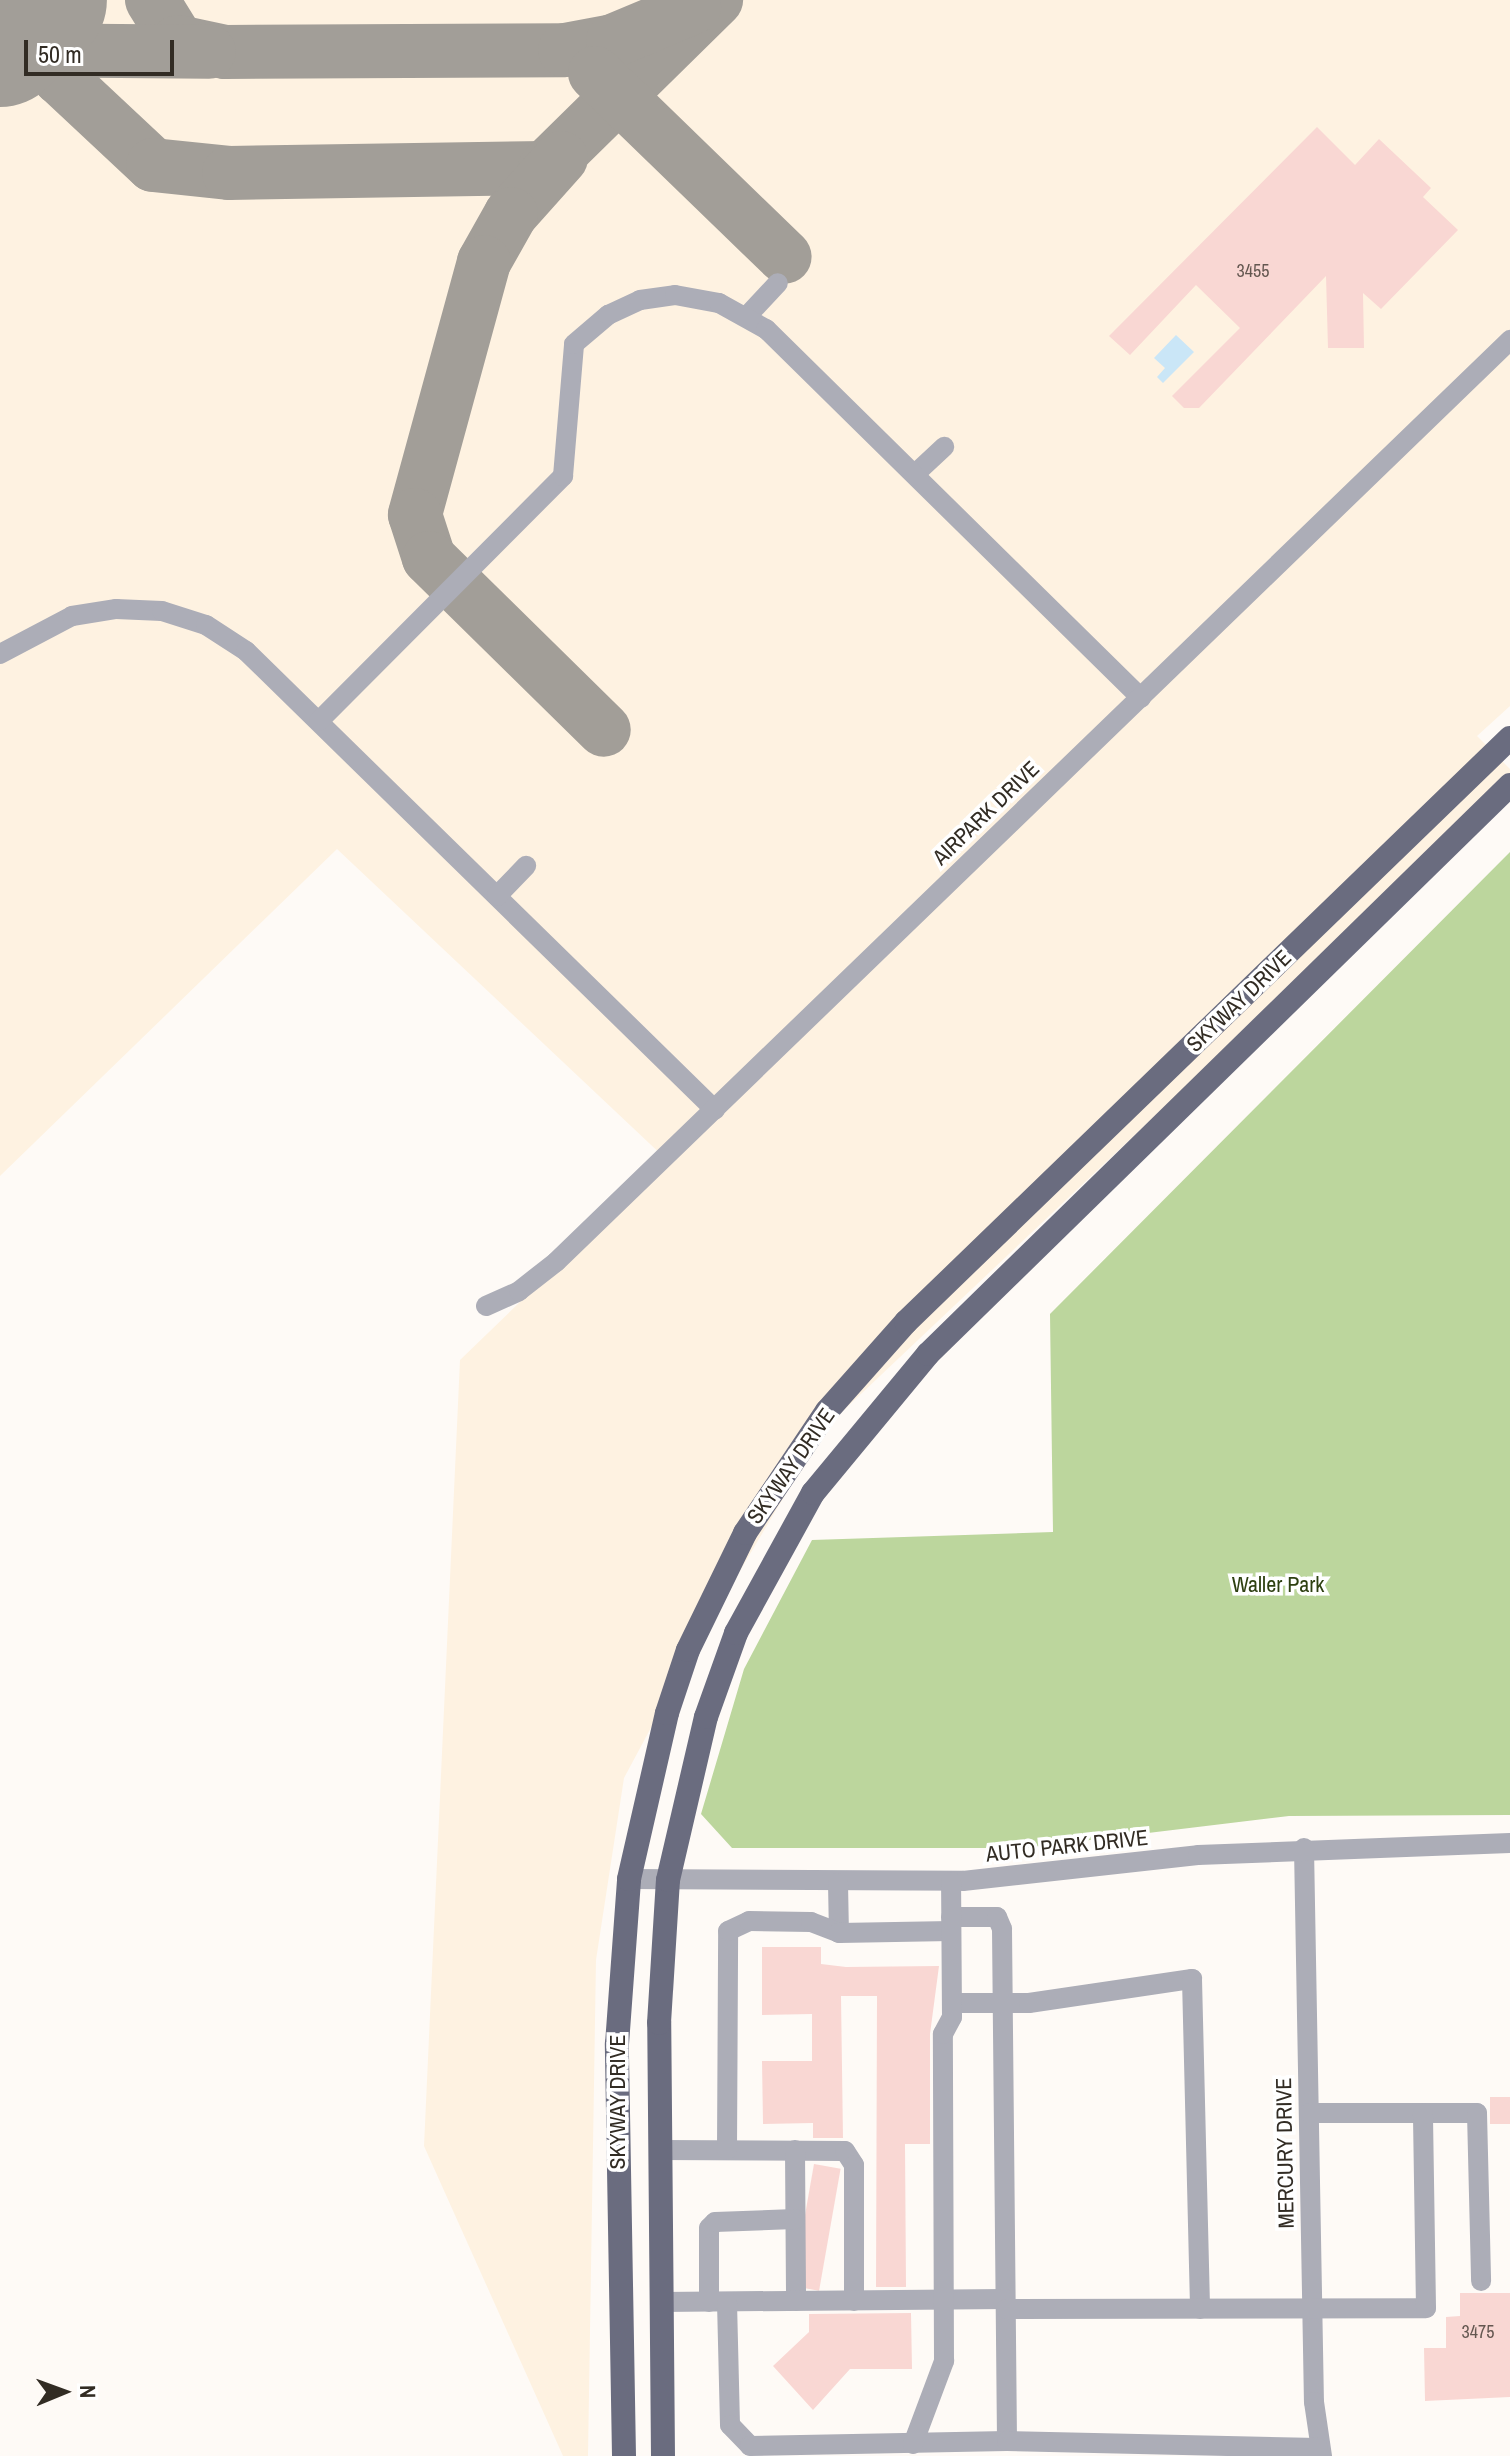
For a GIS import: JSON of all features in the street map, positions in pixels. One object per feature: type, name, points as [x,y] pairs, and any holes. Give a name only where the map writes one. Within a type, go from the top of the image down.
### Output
[{"type":"main road","name":"SKYWAY DRIVE","points":[[624,2456],[617,2044],[629,1879],[641,1806],[688,1650],[745,1533],[827,1411],[906,1322],[1510,738]]},
{"type":"main road","name":"SKYWAY DRIVE","points":[[663,2456],[660,2150],[668,1880],[706,1717],[736,1633],[813,1493],[867,1421],[928,1354],[1510,785]]},
{"type":"street","points":[[747,316],[778,283]]},
{"type":"street","points":[[319,721],[563,476],[569,457],[568,365],[574,344],[592,325],[640,300],[675,295],[719,303],[747,316],[915,474],[1141,698]]},
{"type":"street","name":"AIRPARK DRIVE","points":[[486,1306],[519,1291],[556,1262],[1510,340]]},
{"type":"street","points":[[915,474],[944,447]]},
{"type":"street","points":[[0,654],[72,616],[116,609],[162,611],[206,625],[246,651],[715,1110]]},
{"type":"street","points":[[497,896],[526,866]]},
{"type":"street","name":"AUTO PARK DRIVE","points":[[629,1879],[951,1882],[1304,1848],[1510,1843]]},
{"type":"street","name":"MERCURY DRIVE","points":[[1304,1848],[1312,2310],[1320,2452]]},
{"type":"street","points":[[913,2444],[944,2361],[943,2034],[952,2003],[951,1882]]},
{"type":"street","points":[[838,1883],[839,1933]]},
{"type":"street","points":[[727,2150],[728,1931],[749,1921],[811,1922],[839,1933],[1000,1922],[1007,2441]]},
{"type":"street","points":[[952,2003],[1003,2003],[1192,1979],[1200,2309]]},
{"type":"street","points":[[1309,2113],[1477,2113],[1481,2281]]},
{"type":"street","points":[[662,2302],[944,2300],[1200,2309],[1426,2308],[1423,2113]]},
{"type":"street","points":[[660,2150],[845,2151],[851,2157],[854,2301]]},
{"type":"street","points":[[795,2150],[796,2301]]},
{"type":"street","points":[[795,2219],[715,2222],[709,2228],[730,2425],[741,2441],[913,2444],[1007,2441],[1320,2452]]},
{"type":"shaded area","points":[[0,0],[1510,0],[1510,706],[1477,736],[1510,769],[1510,780],[825,1428],[691,1653],[624,1778],[596,1960],[588,2456],[563,2456],[424,2146],[460,1360],[667,1160],[337,849],[0,1176]]},
{"type":"green space","name":"Waller Park","points":[[1510,852],[1510,1815],[1289,1816],[1024,1848],[732,1848],[701,1814],[744,1669],[812,1540],[1053,1532],[1050,1314]]},
{"type":"water","points":[[1176,335],[1194,352],[1163,383],[1157,377],[1165,368],[1154,358]]},
{"type":"building","points":[[1317,127],[1355,165],[1379,139],[1431,188],[1423,197],[1458,230],[1381,309],[1363,293],[1364,348],[1328,348],[1326,276],[1199,408],[1184,408],[1172,396],[1240,328],[1196,285],[1130,355],[1109,336]]},
{"type":"building","points":[[762,1947],[821,1947],[821,1964],[846,1967],[939,1966],[930,2034],[930,2144],[905,2144],[906,2287],[876,2287],[877,1996],[841,1996],[843,2138],[813,2138],[813,2123],[763,2124],[762,2061],[812,2061],[812,2014],[762,2015]]},
{"type":"building","points":[[1490,2097],[1510,2097],[1510,2124],[1490,2124]]},
{"type":"building","points":[[814,2164],[841,2169],[819,2291],[792,2286]]},
{"type":"building","points":[[1460,2293],[1510,2293],[1510,2397],[1425,2401],[1424,2348],[1446,2348],[1446,2317],[1460,2316]]},
{"type":"building","points":[[911,2313],[912,2369],[850,2369],[813,2410],[773,2366],[809,2332],[809,2314]]},
{"type":"taxiway","points":[[0,8],[36,0]]},
{"type":"taxiway","points":[[52,0],[48,42],[60,78],[153,165],[229,173],[545,168],[716,0]]},
{"type":"taxiway","points":[[152,0],[178,42],[225,52],[565,50],[613,41],[694,7]]},
{"type":"taxiway","points":[[0,50],[209,52]]},
{"type":"taxiway","points":[[595,73],[785,257]]},
{"type":"taxiway","points":[[561,158],[511,214],[484,262],[415,515],[429,558],[604,730]]},
{"type":"runway","points":[[0,39],[39,0]]}]
